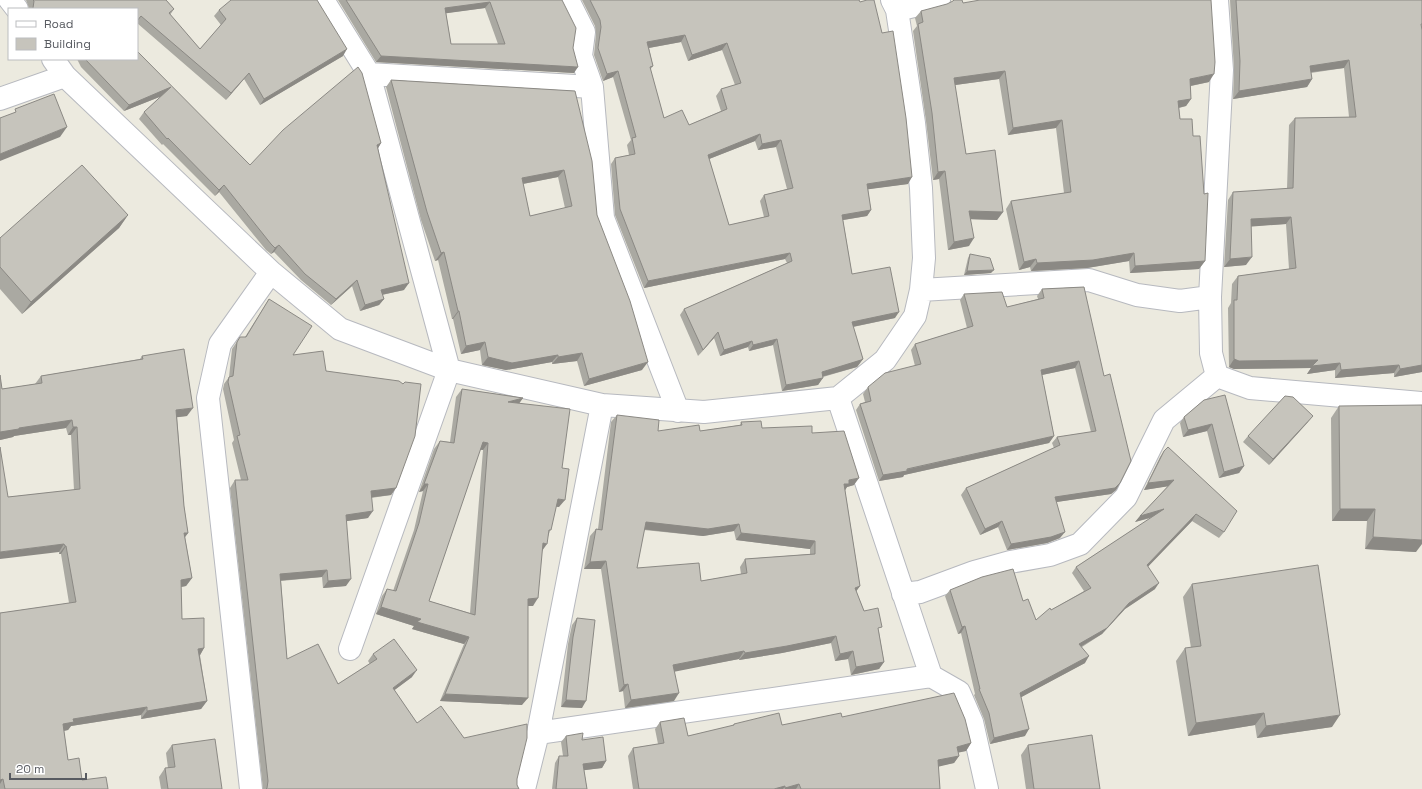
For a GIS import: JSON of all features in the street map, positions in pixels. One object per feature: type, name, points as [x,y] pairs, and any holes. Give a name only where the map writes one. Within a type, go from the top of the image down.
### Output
[{"type":"street","points":[[10,0],[16,8]]},
{"type":"street","points":[[323,0],[369,74],[450,370],[350,649]]},
{"type":"street","points":[[568,0],[584,32],[581,56],[592,87],[603,218],[678,411]]},
{"type":"street","points":[[0,99],[59,67],[271,272],[340,329],[450,370],[602,405],[678,411],[704,412],[838,398],[885,360],[915,316],[921,290],[924,258],[921,188],[914,123],[894,5],[939,0]]},
{"type":"street","points":[[1217,0],[1222,70],[1210,297],[1211,353],[1217,376]]},
{"type":"street","points":[[369,74],[592,87]]},
{"type":"street","points":[[251,789],[208,398],[220,344],[271,272]]},
{"type":"street","points":[[921,290],[1090,280],[1136,295],[1180,300],[1210,297]]},
{"type":"street","points":[[1217,376],[1250,388],[1422,403]]},
{"type":"street","points":[[903,594],[920,592],[974,572],[1010,562],[1050,556],[1080,544],[1126,497],[1164,420],[1217,376]]},
{"type":"street","points":[[838,398],[931,676]]},
{"type":"street","points":[[524,789],[538,733],[602,405]]},
{"type":"street","points":[[538,733],[931,676],[959,692],[972,722],[987,789]]},
{"type":"building","points":[[33,0],[166,0],[174,9],[169,13],[200,49],[226,19],[219,10],[231,0],[317,0],[347,49],[264,99],[249,73],[231,93],[141,16],[138,20],[138,8],[33,8]]},
{"type":"building","points":[[346,0],[562,0],[576,28],[573,48],[578,67],[381,56]],"holes":[[[490,2],[505,44],[451,44],[445,8]]]},
{"type":"building","points":[[590,0],[859,0],[860,2],[874,0],[882,33],[893,31],[906,118],[912,177],[867,184],[871,210],[842,215],[852,274],[890,267],[899,312],[852,322],[863,359],[822,372],[823,378],[786,385],[777,339],[753,345],[752,341],[724,350],[718,332],[703,350],[684,309],[792,261],[790,253],[648,281],[620,209],[615,158],[635,154],[632,138],[636,137],[618,71],[607,74],[598,48],[601,27],[600,20]],"holes":[[[685,35],[692,55],[727,43],[741,83],[721,89],[727,109],[689,125],[682,110],[664,118],[650,67],[653,66],[647,42]],[[760,134],[762,144],[781,140],[793,188],[764,195],[769,216],[729,225],[708,155]]]},
{"type":"building","points":[[954,0],[962,0],[963,3],[980,0],[1211,0],[1215,62],[1214,74],[1190,79],[1191,99],[1178,101],[1180,119],[1192,119],[1193,136],[1200,136],[1204,194],[1208,193],[1205,261],[1135,266],[1134,253],[1093,260],[1037,263],[1036,259],[1024,262],[1011,201],[1071,192],[1062,120],[1013,128],[1005,71],[954,78],[966,154],[995,150],[1003,212],[969,211],[974,238],[954,242],[945,171],[938,172],[932,113],[918,24],[923,22],[921,11],[947,4]]},
{"type":"building","points":[[1236,0],[1422,0],[1422,365],[1400,369],[1399,365],[1341,370],[1340,363],[1312,366],[1318,360],[1239,361],[1234,359],[1234,300],[1237,300],[1238,276],[1296,268],[1291,217],[1251,219],[1252,257],[1230,259],[1233,192],[1293,188],[1295,118],[1356,117],[1349,60],[1310,66],[1312,79],[1239,91],[1240,61]]},
{"type":"building","points":[[138,52],[250,165],[283,130],[358,67],[362,73],[381,143],[377,145],[409,283],[381,290],[384,299],[365,305],[357,280],[336,299],[305,274],[279,245],[275,248],[224,185],[219,190],[168,138],[167,139],[144,112],[171,87],[129,105],[86,60],[138,60]]},
{"type":"building","points":[[391,80],[575,91],[592,161],[597,215],[630,301],[648,362],[589,379],[582,353],[558,357],[558,355],[512,363],[488,357],[485,342],[466,346],[444,252],[441,253],[427,212]],"holes":[[[564,170],[572,206],[530,216],[522,178]]]},
{"type":"building","points":[[54,94],[67,127],[0,154],[0,118],[16,112],[15,109]]},
{"type":"building","points":[[82,165],[128,215],[31,302],[0,267],[0,238]]},
{"type":"building","points":[[970,254],[990,258],[994,270],[967,271]]},
{"type":"building","points":[[1084,287],[1104,376],[1110,374],[1131,461],[1120,483],[1115,488],[1055,497],[1065,532],[1051,537],[1011,544],[1002,521],[985,529],[966,488],[1060,445],[1057,437],[1096,431],[1079,361],[1041,370],[1054,436],[907,469],[907,471],[883,475],[860,404],[871,401],[868,387],[885,373],[921,364],[915,344],[973,326],[964,294],[1002,292],[1007,307],[1044,298],[1042,289]]},
{"type":"building","points":[[269,299],[312,326],[293,355],[323,351],[326,371],[399,381],[403,384],[405,382],[421,384],[415,436],[396,488],[371,491],[373,511],[346,515],[351,579],[328,581],[327,570],[280,574],[287,659],[318,644],[338,684],[377,659],[373,654],[394,639],[417,670],[393,688],[417,723],[441,706],[464,738],[527,724],[527,738],[517,779],[519,789],[266,789],[268,781],[235,480],[248,480],[237,436],[240,435],[228,382],[229,377],[233,376],[237,342],[240,337],[246,337]]},
{"type":"building","points":[[184,349],[193,408],[176,410],[184,506],[188,533],[184,533],[192,578],[181,580],[182,619],[204,618],[204,648],[198,649],[207,701],[147,711],[147,707],[73,719],[74,722],[63,724],[68,760],[79,758],[82,780],[106,777],[108,789],[5,789],[3,779],[0,780],[0,613],[76,602],[66,546],[64,544],[0,552],[0,447],[8,497],[80,489],[77,427],[73,427],[72,420],[0,432],[0,375],[2,389],[42,383],[41,376],[143,359],[142,356]]},
{"type":"building","points":[[462,389],[523,398],[508,402],[570,409],[562,468],[569,469],[565,500],[558,499],[551,530],[549,530],[547,544],[543,543],[538,598],[528,599],[528,698],[445,694],[469,637],[417,622],[421,619],[381,607],[387,589],[396,591],[419,523],[428,484],[424,484],[440,441],[454,443]],"holes":[[[483,442],[488,443],[475,615],[429,601]]]},
{"type":"building","points":[[1225,395],[1244,466],[1224,472],[1212,424],[1188,430],[1184,417],[1204,400]]},
{"type":"building","points":[[1285,396],[1293,397],[1313,416],[1273,459],[1248,436]]},
{"type":"building","points":[[1422,405],[1422,540],[1373,537],[1375,509],[1340,509],[1339,406]]},
{"type":"building","points":[[617,415],[659,420],[658,431],[699,425],[700,431],[742,425],[741,422],[761,421],[762,428],[812,426],[812,433],[844,431],[859,478],[849,480],[849,484],[844,484],[860,586],[855,588],[864,611],[878,608],[882,627],[878,628],[884,662],[856,667],[853,651],[840,654],[836,636],[745,653],[744,651],[673,665],[679,693],[631,700],[628,684],[624,685],[606,561],[590,562],[596,529],[602,530]],"holes":[[[646,522],[708,529],[739,524],[741,533],[815,541],[815,554],[745,559],[747,573],[701,581],[699,563],[637,568]]]},
{"type":"building","points":[[1168,447],[1237,511],[1224,532],[1196,514],[1147,565],[1159,583],[1129,603],[1107,628],[1079,644],[1089,656],[1020,693],[1029,729],[994,738],[989,713],[979,689],[965,626],[962,627],[950,590],[982,577],[1013,569],[1023,601],[1028,599],[1036,620],[1050,608],[1051,610],[1091,588],[1076,567],[1164,509],[1140,516],[1174,480],[1148,483],[1164,451]]},
{"type":"building","points":[[1318,565],[1340,715],[1266,726],[1264,713],[1196,723],[1185,648],[1201,646],[1192,584]]},
{"type":"building","points":[[577,618],[595,620],[586,701],[566,700],[573,637]]},
{"type":"building","points":[[954,693],[965,719],[971,743],[957,747],[959,756],[938,760],[940,789],[801,789],[799,784],[774,789],[639,789],[633,748],[664,743],[660,722],[684,718],[688,736],[779,713],[782,725],[841,713],[842,717]]},
{"type":"building","points":[[583,733],[582,740],[603,737],[606,761],[583,764],[587,789],[556,789],[559,756],[568,756],[566,736]]},
{"type":"building","points":[[1092,735],[1100,789],[1034,789],[1028,745]]},
{"type":"building","points":[[215,739],[222,789],[168,789],[165,768],[175,767],[172,745]]}]
